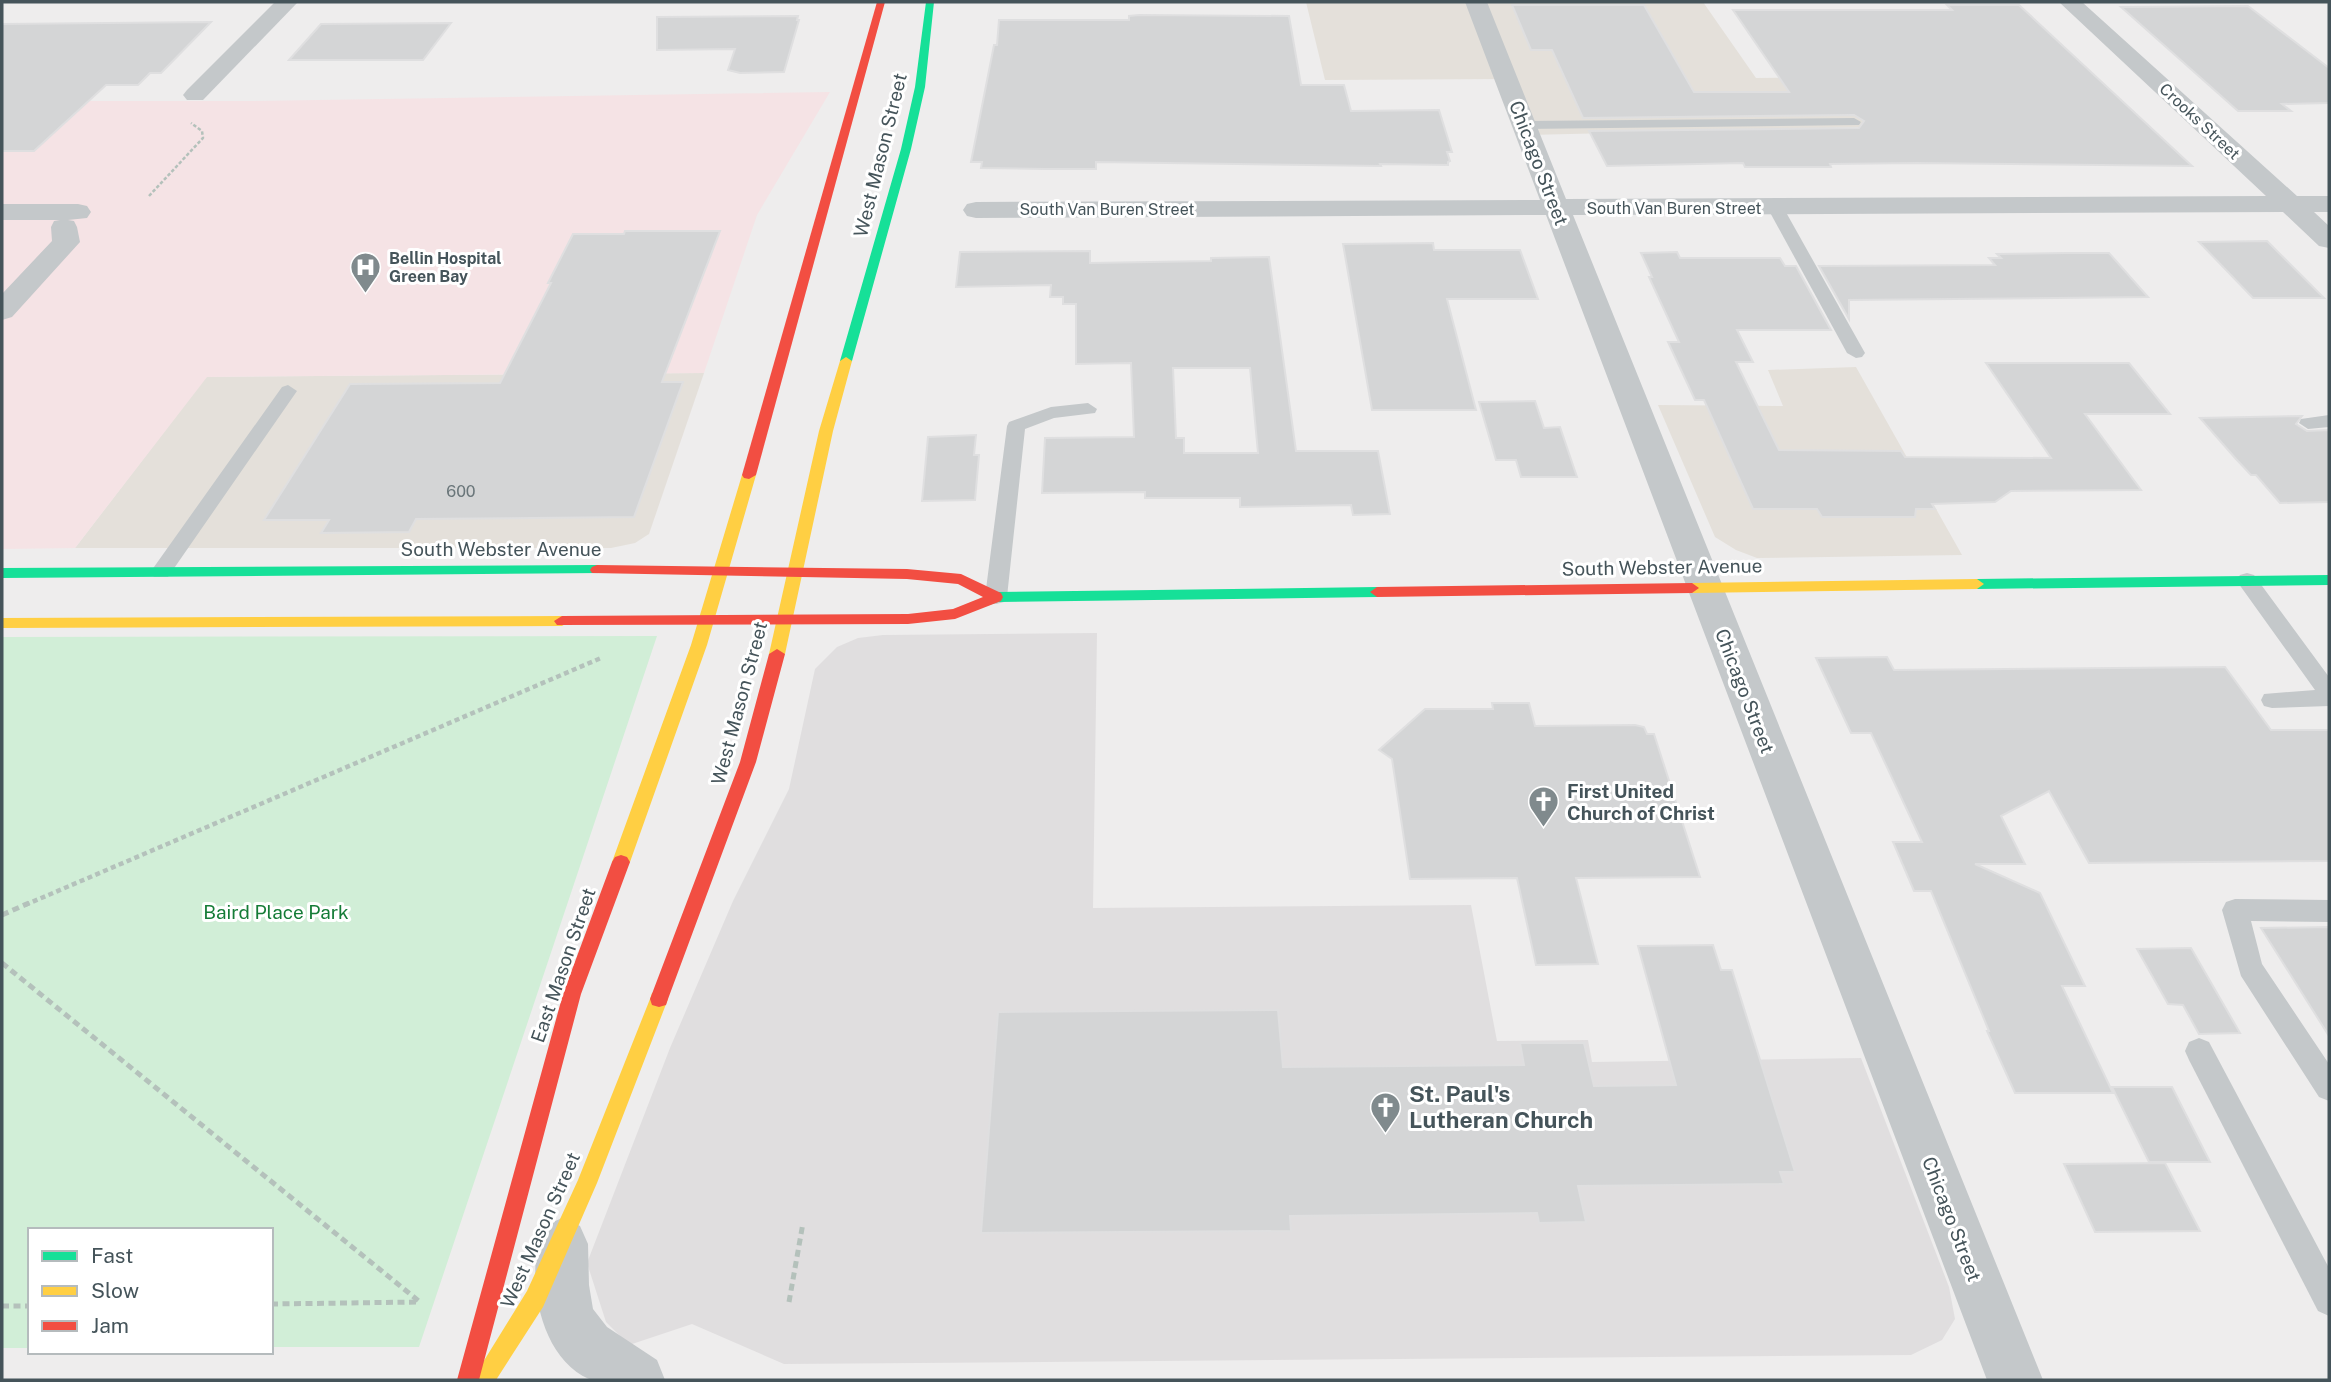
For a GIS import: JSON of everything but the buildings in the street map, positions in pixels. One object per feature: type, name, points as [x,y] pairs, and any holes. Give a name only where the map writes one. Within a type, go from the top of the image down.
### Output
[{"type":"main road","name":"West Mason Street","points":[[721,570],[783,361],[881,2]]},
{"type":"main road","name":"West Mason Street","points":[[483,1380],[535,1299],[562,1238],[645,1035],[760,724],[828,422],[906,149],[920,87],[930,2]]},
{"type":"main road","name":"South Webster Avenue","points":[[2,573],[721,570],[941,576],[970,583],[996,597]]},
{"type":"main road","name":"East Mason Street","points":[[468,1380],[572,994],[676,714],[721,570]]},
{"type":"main road","name":"South Webster Avenue","points":[[2,623],[784,621],[942,617],[996,597],[2329,580]]},
{"type":"street","points":[[195,94],[287,2]]},
{"type":"street","name":"Chicago Street","points":[[1476,2],[2015,1380]]},
{"type":"street","name":"Crooks Street","points":[[2070,2],[2329,240]]},
{"type":"street","name":"South Van Buren Street","points":[[976,209],[2329,204]]},
{"type":"street","points":[[2,212],[71,219]]},
{"type":"street","points":[[2,275],[38,240],[71,219]]},
{"type":"street","points":[[2,311],[66,242],[71,219]]},
{"type":"street","points":[[562,1238],[562,1288],[571,1322],[587,1345],[626,1369],[637,1380]]},
{"type":"lane","points":[[1524,125],[1854,122]]},
{"type":"lane","points":[[1775,207],[1856,353]]},
{"type":"lane","points":[[161,572],[288,391]]},
{"type":"lane","points":[[996,597],[1016,426],[1051,413],[1088,409]]},
{"type":"lane","points":[[2308,423],[2329,421]]},
{"type":"lane","points":[[2247,580],[2329,693]]},
{"type":"lane","points":[[2272,700],[2329,698]]},
{"type":"lane","points":[[2329,911],[2235,910],[2249,968],[2329,1088]]},
{"type":"lane","points":[[2199,1051],[2329,1300]]},
{"type":"path","points":[[149,196],[203,138],[202,131],[186,120]]},
{"type":"path","points":[[2,915],[605,656]]},
{"type":"path","points":[[2,963],[421,1302],[273,1304]]},
{"type":"path","points":[[789,1302],[803,1223]]},
{"type":"path","points":[[2,1306],[28,1306]]},
{"type":"shaded area","points":[[1306,2],[1703,2],[1756,78],[1830,77],[1868,127],[1528,135],[1506,79],[1325,80]]},
{"type":"shaded area","name":"Bellin Hospital Green Bay","points":[[830,92],[757,215],[704,373],[207,377],[75,548],[2,549],[2,101],[248,101]]},
{"type":"shaded area","points":[[1856,367],[1962,555],[1757,558],[1736,550],[1715,537],[1658,405],[1783,406],[1768,370]]},
{"type":"shaded area","points":[[704,373],[649,534],[635,543],[611,548],[75,548],[206,377]]},
{"type":"shaded area","points":[[1097,633],[1093,908],[1471,905],[1497,1041],[1588,1040],[1592,1062],[1861,1058],[1949,1287],[1955,1319],[1942,1340],[1911,1355],[784,1364],[692,1324],[629,1345],[606,1322],[587,1263],[670,1048],[733,901],[789,789],[815,669],[837,647],[858,638],[883,635]]},
{"type":"green space","name":"Baird Place Park","points":[[657,636],[419,1347],[273,1347],[273,1228],[28,1228],[28,1348],[2,1348],[2,637]]},
{"type":"traffic: fast","points":[[846,361],[906,149],[920,87],[930,2]]},
{"type":"traffic: fast","points":[[2,573],[597,570]]},
{"type":"traffic: fast","points":[[1977,584],[2329,580]]},
{"type":"traffic: fast","points":[[989,600],[996,597],[1377,592]]},
{"type":"traffic: slow","points":[[777,654],[826,431],[846,361]]},
{"type":"traffic: slow","points":[[621,862],[699,645],[749,475]]},
{"type":"traffic: slow","points":[[1692,588],[1977,584]]},
{"type":"traffic: slow","points":[[2,623],[562,621]]},
{"type":"traffic: slow","points":[[483,1380],[535,1299],[587,1183],[659,999]]},
{"type":"traffic: jam","points":[[749,475],[881,2]]},
{"type":"traffic: jam","points":[[597,570],[907,574],[961,579],[996,597]]},
{"type":"traffic: jam","points":[[1377,592],[1692,588]]},
{"type":"traffic: jam","points":[[562,621],[908,619],[955,614],[989,600]]},
{"type":"traffic: jam","points":[[659,999],[748,762],[777,654]]},
{"type":"traffic: jam","points":[[468,1380],[572,994],[621,862]]},
{"type":"place","name":"Bellin Hospital Green Bay","points":[[366,294]]},
{"type":"place","name":"First United Church of Christ","points":[[1544,829]]},
{"type":"place","name":"St. Paul's Lutheran Church","points":[[1386,1134]]}]
